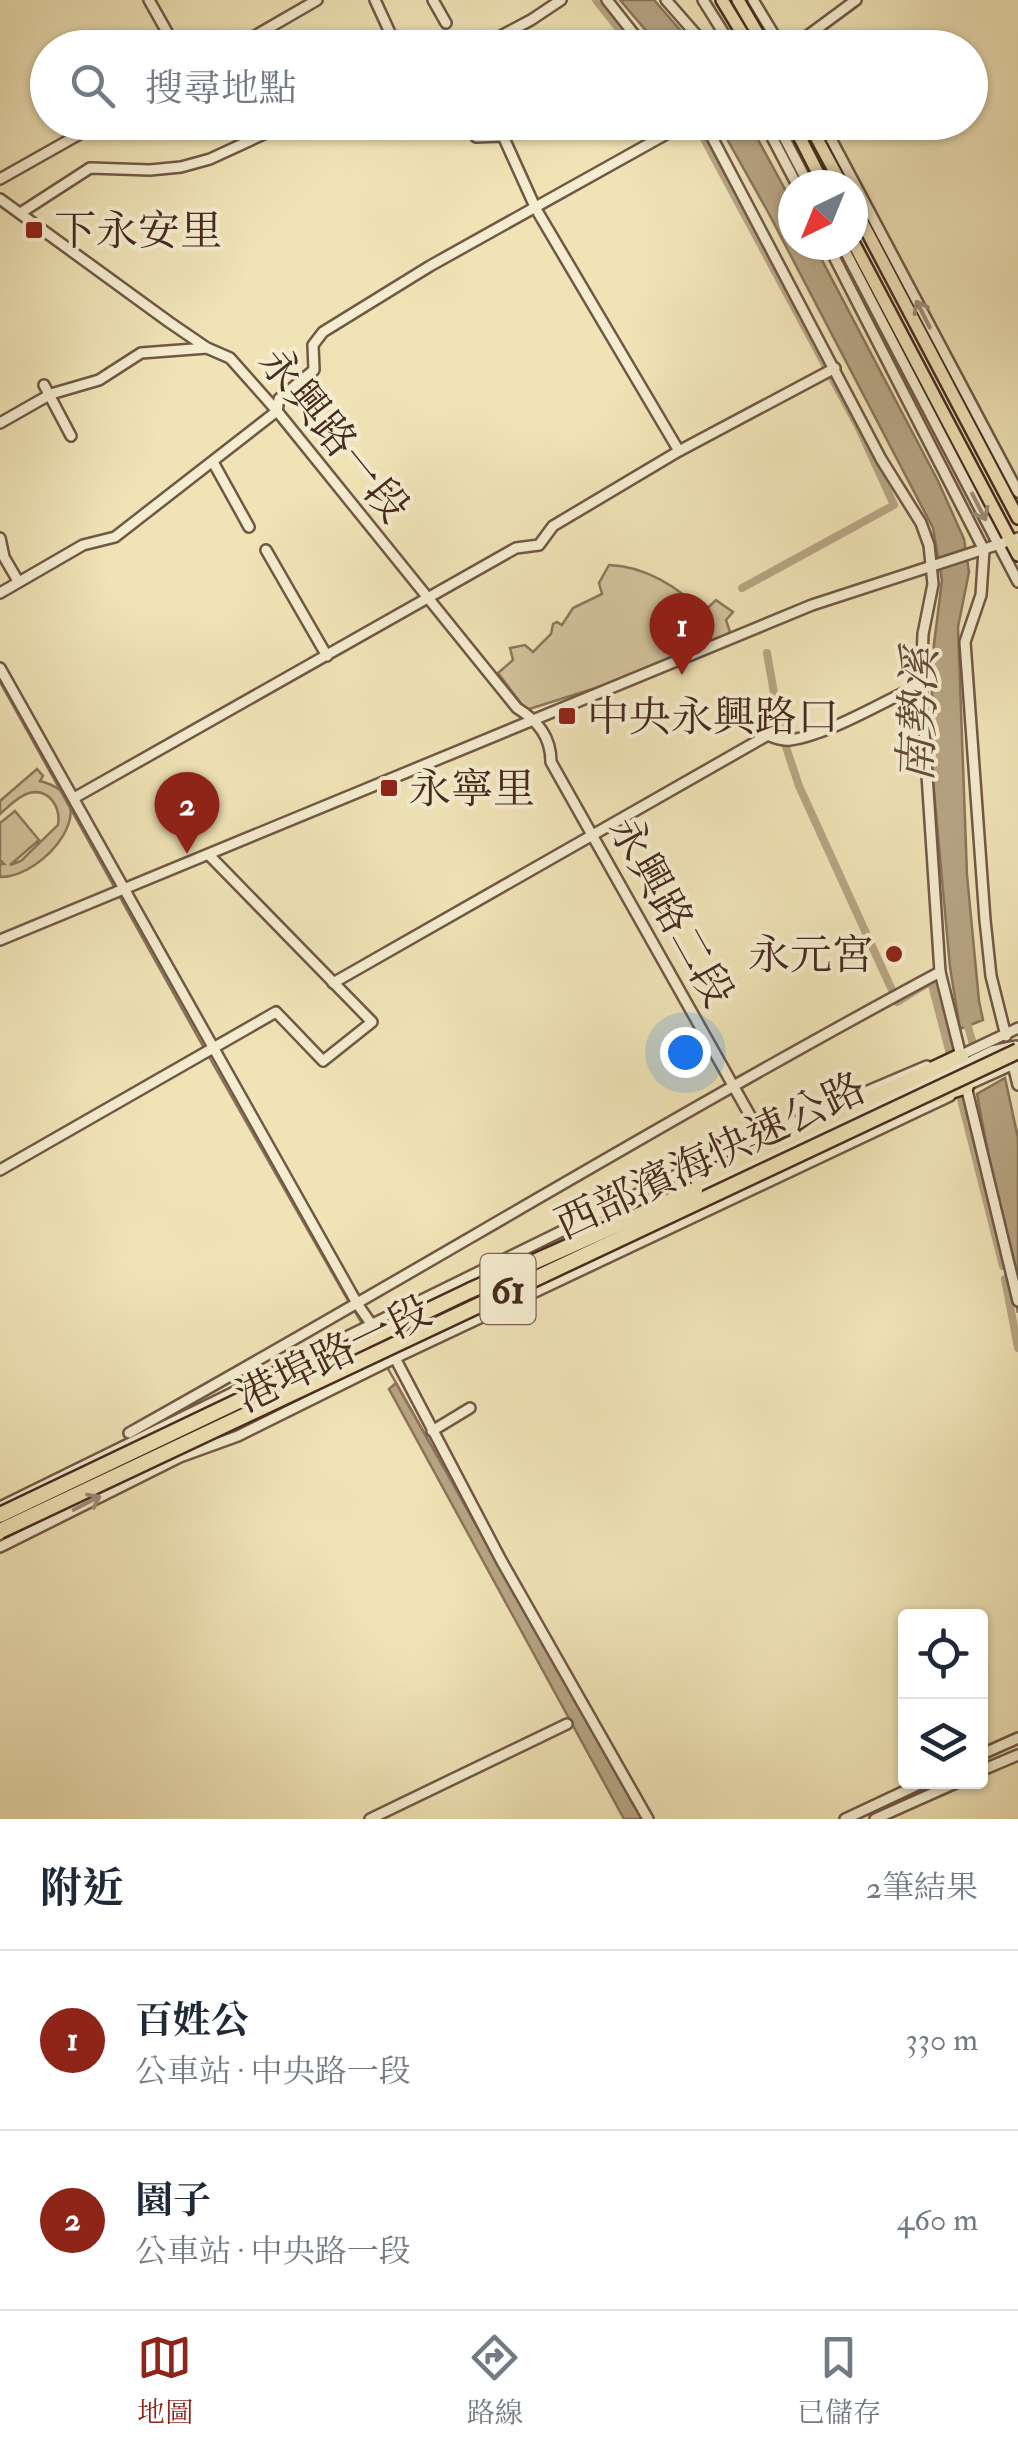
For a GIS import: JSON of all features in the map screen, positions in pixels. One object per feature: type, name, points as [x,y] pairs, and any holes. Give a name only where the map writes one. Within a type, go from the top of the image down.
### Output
[{"type":"highway","name":"西部濱海快速公路","points":[[0,1515],[469,1291],[1015,1050]]},
{"type":"highway","name":"西部濱海快速公路","points":[[0,1531],[1015,1050]]},
{"type":"highway","points":[[469,1291],[508,1268],[961,1056]]},
{"type":"highway","points":[[400,1340],[461,1318],[918,1102],[966,1086]]},
{"type":"main road","points":[[722,0],[740,30]]},
{"type":"main road","points":[[738,0],[756,30]]},
{"type":"main road","points":[[801,140],[816,170]]},
{"type":"main road","points":[[818,140],[834,170]]},
{"type":"main road","points":[[868,232],[977,428],[1018,518]]},
{"type":"main road","points":[[862,260],[952,443],[1018,555]]},
{"type":"street","points":[[149,0],[166,30]]},
{"type":"street","points":[[265,30],[316,0]]},
{"type":"street","points":[[375,0],[389,30]]},
{"type":"street","points":[[433,0],[446,22]]},
{"type":"street","points":[[513,30],[560,0]]},
{"type":"street","points":[[607,0],[631,30]]},
{"type":"street","points":[[666,0],[692,30]]},
{"type":"street","points":[[703,0],[721,30]]},
{"type":"street","points":[[754,0],[772,30]]},
{"type":"street","points":[[815,30],[856,0]]},
{"type":"street","points":[[0,179],[69,140]]},
{"type":"street","points":[[22,212],[90,168],[180,167],[210,159],[251,140]]},
{"type":"street","points":[[505,140],[536,209],[678,451]]},
{"type":"street","points":[[0,593],[83,545],[115,537],[278,411],[279,398],[314,370],[313,345],[324,332],[430,266],[657,140]]},
{"type":"street","points":[[714,140],[881,460],[920,523],[937,565],[923,634],[920,684],[940,972],[961,1056]]},
{"type":"street","points":[[773,140],[789,170]]},
{"type":"street","points":[[785,140],[801,170]]},
{"type":"street","points":[[831,140],[977,428],[1018,492]]},
{"type":"street","name":"永興路一段","points":[[0,199],[207,348],[230,358],[278,411],[517,708],[532,718]]},
{"type":"street","points":[[836,260],[984,550],[981,595],[965,642],[991,976],[1015,1050],[1018,1085]]},
{"type":"street","points":[[850,260],[952,443],[977,428]]},
{"type":"street","points":[[0,423],[48,390],[99,380],[141,353],[207,348]]},
{"type":"street","points":[[74,798],[516,548],[539,546],[552,526],[678,451],[835,368]]},
{"type":"street","points":[[48,390],[71,436]]},
{"type":"street","points":[[213,462],[249,527]]},
{"type":"street","points":[[0,538],[4,557],[18,581]]},
{"type":"street","points":[[0,940],[812,606],[1009,541],[1018,582]]},
{"type":"street","points":[[266,550],[327,656]]},
{"type":"street","points":[[0,668],[358,1305],[395,1358],[648,1819]]},
{"type":"street","points":[[333,983],[768,735],[792,740],[829,728],[920,684]]},
{"type":"street","name":"永興路二段","points":[[532,718],[548,738],[551,762],[761,1135]]},
{"type":"street","points":[[0,1170],[276,1012],[323,1060],[372,1022],[209,855]]},
{"type":"street","points":[[129,1433],[358,1305],[732,1086],[940,972]]},
{"type":"street","name":"港埠路一段","points":[[0,1547],[180,1457],[238,1436],[944,1100],[1015,1050],[1018,1028]]},
{"type":"street","name":"港埠路一段","points":[[0,1506],[761,1135],[918,1068],[961,1056],[1015,1050]]},
{"type":"street","name":"港埠路一段","points":[[247,1404],[992,1051],[1015,1050]]},
{"type":"street","name":"港埠路一段","points":[[896,1096],[961,1056]]},
{"type":"street","points":[[966,1086],[1018,1301]]},
{"type":"street","points":[[167,1427],[247,1404]]},
{"type":"street","points":[[180,1457],[247,1404]]},
{"type":"street","points":[[432,1430],[470,1408]]},
{"type":"street","points":[[370,1819],[567,1724]]},
{"type":"street","points":[[988,1752],[1018,1738]]},
{"type":"street","points":[[988,1768],[1018,1755]]},
{"type":"street","points":[[845,1819],[909,1789]]},
{"type":"street","points":[[875,1819],[942,1789]]},
{"type":"shaded area","points":[[620,0],[654,0],[680,30],[646,30]]},
{"type":"shaded area","points":[[728,140],[758,140],[778,176],[778,231]]},
{"type":"shaded area","points":[[793,260],[822,260],[938,481],[964,539],[969,572],[958,627],[967,875],[983,1020],[960,1029],[950,967],[932,769],[932,660],[942,580],[933,528]]},
{"type":"shaded area","points":[[609,565],[635,569],[660,580],[702,613],[716,600],[733,612],[726,620],[731,635],[621,680],[526,710],[498,673],[513,660],[510,648],[525,645],[533,652],[551,634],[553,624],[562,625],[573,608],[602,594],[599,583]]},
{"type":"shaded area","points":[[37,769],[43,776],[40,781],[60,790],[69,804],[70,820],[63,836],[35,865],[0,877],[0,864],[4,864],[0,860],[0,823],[15,811],[39,840],[10,865],[21,861],[58,825],[52,800],[42,793],[25,794],[0,814],[0,801]]},
{"type":"shaded area","points":[[1005,1078],[1018,1138],[1018,1313],[977,1094]]},
{"type":"shaded area","points":[[396,1383],[642,1819],[624,1819],[389,1389]]},
{"type":"waterway","points":[[596,0],[620,30]]},
{"type":"waterway","points":[[705,140],[859,428],[894,505],[742,588]]},
{"type":"waterway","points":[[767,653],[781,733]]},
{"type":"waterway","points":[[0,682],[204,1048]]},
{"type":"waterway","points":[[786,747],[799,786],[892,990]]},
{"type":"waterway","points":[[897,1002],[931,981],[950,1054]]},
{"type":"waterway","name":"南勢溪","points":[[965,1016],[975,1051]]},
{"type":"waterway","points":[[208,1055],[350,1304]]},
{"type":"waterway","points":[[960,1095],[1003,1266]]},
{"type":"waterway","points":[[1005,1279],[1018,1348]]},
{"type":"waterway","points":[[354,1310],[363,1325]]},
{"type":"waterway","points":[[387,1367],[496,1560]]},
{"type":"place","name":"下永安里","points":[[34,230]]},
{"type":"place","name":"百姓公","points":[[682,675]]},
{"type":"place","name":"中央永興路口","points":[[567,716]]},
{"type":"place","name":"永寧里","points":[[389,788]]},
{"type":"place","name":"園子","points":[[187,854]]},
{"type":"place","name":"永元宮","points":[[894,954]]}]
